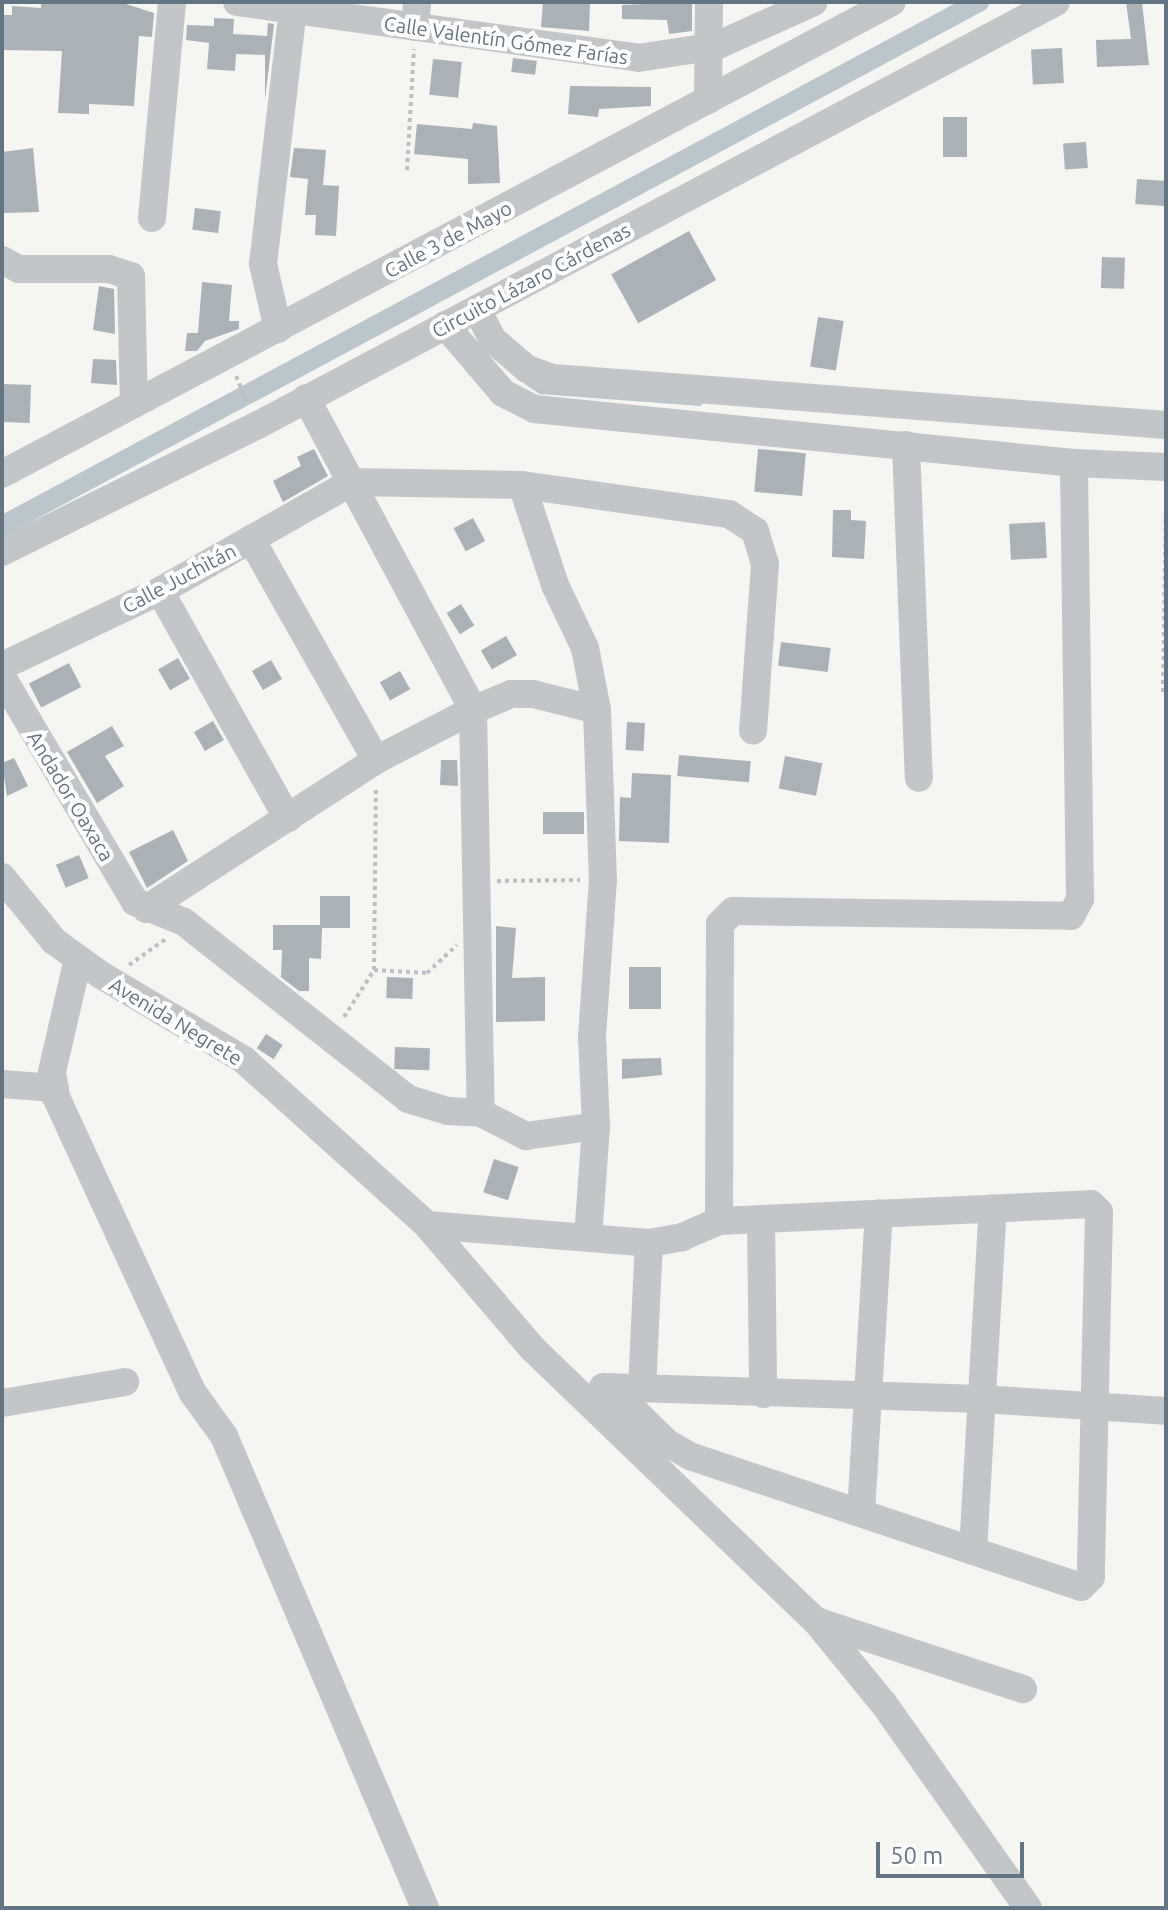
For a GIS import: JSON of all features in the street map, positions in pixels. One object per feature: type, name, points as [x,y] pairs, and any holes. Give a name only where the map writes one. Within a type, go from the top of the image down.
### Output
[{"type":"street","points":[[152,218],[172,2]]},
{"type":"street","name":"Calle Valentín Gómez Farías","points":[[237,2],[293,9],[416,15],[638,58],[707,48],[814,2]]},
{"type":"street","points":[[708,100],[709,2]]},
{"type":"street","name":"Calle 3 de Mayo","points":[[2,474],[892,2]]},
{"type":"street","name":"Circuito Lázaro Cárdenas","points":[[2,552],[477,309],[1056,2]]},
{"type":"street","points":[[278,329],[263,264],[293,9]]},
{"type":"street","points":[[2,260],[19,269],[109,269],[131,276],[134,404]]},
{"type":"street","points":[[477,309],[492,339],[527,369],[553,378],[1166,425]]},
{"type":"street","points":[[445,325],[503,393],[534,409],[1074,463],[1166,467]]},
{"type":"street","points":[[306,398],[473,710],[478,747],[474,881],[481,1113]]},
{"type":"street","points":[[906,445],[919,778]]},
{"type":"street","points":[[719,1221],[720,924],[733,911],[1071,916],[1080,899],[1074,463]]},
{"type":"street","points":[[352,482],[522,485],[729,514],[755,531],[765,564],[753,731]]},
{"type":"street","name":"Calle Juchitán","points":[[2,666],[160,591],[352,482]]},
{"type":"street","points":[[522,485],[555,585],[585,648],[597,710],[603,879],[592,1036],[596,1126],[588,1237]]},
{"type":"street","points":[[251,539],[376,760]]},
{"type":"street","points":[[160,591],[288,819]]},
{"type":"street","name":"Andador Oaxaca","points":[[2,677],[135,902],[146,909]]},
{"type":"street","points":[[146,909],[376,760],[473,710],[511,694],[533,694],[597,710]]},
{"type":"street","name":"Avenida Negrete","points":[[2,877],[54,941],[89,967],[244,1060],[427,1225],[533,1349],[816,1621],[884,1704],[1028,1908]]},
{"type":"street","points":[[146,909],[184,922],[408,1099],[448,1111],[481,1113],[526,1136],[596,1126]]},
{"type":"street","points":[[89,967],[52,1072],[55,1088],[193,1393],[224,1436],[425,1908]]},
{"type":"street","points":[[2,1084],[55,1088]]},
{"type":"street","points":[[427,1225],[649,1243],[682,1237],[719,1221],[1091,1204],[1099,1212],[1092,1406],[1091,1577],[1081,1587],[690,1456],[666,1442],[610,1387]]},
{"type":"street","points":[[973,1551],[993,1209]]},
{"type":"street","points":[[861,1513],[879,1214]]},
{"type":"street","points":[[761,1219],[763,1394]]},
{"type":"street","points":[[642,1389],[649,1243]]},
{"type":"street","points":[[2,1403],[125,1382]]},
{"type":"street","points":[[571,1386],[982,1399],[1166,1411]]},
{"type":"street","points":[[816,1621],[1023,1689]]},
{"type":"path","points":[[407,170],[416,15]]},
{"type":"path","points":[[241,387],[250,411]]},
{"type":"path","points":[[1163,692],[1166,506]]},
{"type":"path","points":[[332,1036],[374,970],[376,760]]},
{"type":"path","points":[[474,881],[603,879]]},
{"type":"path","points":[[89,967],[136,962],[184,922]]},
{"type":"path","points":[[374,970],[427,973],[448,948],[477,939]]},
{"type":"building","points":[[41,2],[123,3],[154,13],[152,37],[139,36],[134,106],[89,104],[89,114],[58,113],[62,51],[2,50],[2,15],[12,15],[12,6],[41,8]]},
{"type":"building","points":[[543,2],[590,2],[589,31],[541,27]]},
{"type":"building","points":[[692,2],[692,31],[669,34],[667,20],[622,19],[622,5]]},
{"type":"building","points":[[1126,2],[1142,2],[1149,65],[1097,67],[1096,40],[1131,39]]},
{"type":"building","points":[[214,18],[234,19],[233,34],[267,36],[268,23],[274,24],[265,100],[265,55],[236,54],[235,71],[207,69],[209,43],[186,40],[187,25],[214,26]]},
{"type":"building","points":[[1062,48],[1064,83],[1033,85],[1031,50]]},
{"type":"building","points":[[513,58],[537,61],[535,75],[511,72]]},
{"type":"building","points":[[433,59],[462,62],[458,98],[429,95]]},
{"type":"building","points":[[570,86],[651,87],[651,106],[599,109],[598,117],[568,114]]},
{"type":"building","points":[[943,117],[967,117],[967,157],[943,157]]},
{"type":"building","points":[[473,123],[497,126],[500,183],[468,184],[468,159],[414,154],[417,124],[472,129]]},
{"type":"building","points":[[1086,142],[1088,168],[1065,170],[1063,144]]},
{"type":"building","points":[[33,148],[39,212],[4,213],[2,152]]},
{"type":"building","points":[[294,148],[326,150],[323,185],[339,186],[336,236],[315,235],[316,215],[305,215],[308,179],[290,177]]},
{"type":"building","points":[[1137,179],[1166,181],[1164,206],[1135,204]]},
{"type":"building","points":[[195,208],[221,211],[218,233],[192,230]]},
{"type":"building","points":[[689,231],[716,280],[638,323],[611,274]]},
{"type":"building","points":[[1102,257],[1125,258],[1124,289],[1101,288]]},
{"type":"building","points":[[202,282],[232,285],[229,321],[239,321],[239,329],[205,341],[197,351],[185,351],[187,333],[198,333]]},
{"type":"building","points":[[99,286],[114,289],[115,334],[93,330]]},
{"type":"building","points":[[818,317],[844,321],[836,370],[810,366]]},
{"type":"building","points":[[93,359],[116,360],[117,385],[91,383]]},
{"type":"building","points":[[4,384],[31,385],[30,423],[3,422]]},
{"type":"building","points":[[314,449],[328,476],[283,502],[273,481],[301,466],[297,457]]},
{"type":"building","points":[[758,449],[806,453],[802,496],[754,492]]},
{"type":"building","points":[[833,510],[851,510],[851,520],[866,521],[864,559],[832,557]]},
{"type":"building","points":[[473,518],[485,541],[466,551],[454,528]]},
{"type":"building","points":[[1045,522],[1047,558],[1011,560],[1009,524]]},
{"type":"building","points":[[461,604],[474,625],[460,634],[447,613]]},
{"type":"building","points":[[506,636],[517,655],[492,670],[481,650]]},
{"type":"building","points":[[781,642],[831,648],[828,672],[778,666]]},
{"type":"building","points":[[178,658],[190,679],[170,690],[158,670]]},
{"type":"building","points":[[271,660],[282,679],[263,690],[252,671]]},
{"type":"building","points":[[69,663],[81,687],[41,707],[29,683]]},
{"type":"building","points":[[400,671],[410,689],[390,701],[380,682]]},
{"type":"building","points":[[213,721],[224,740],[205,751],[194,732]]},
{"type":"building","points":[[627,722],[645,723],[644,751],[626,750]]},
{"type":"building","points":[[112,726],[124,746],[105,756],[124,786],[97,803],[67,752]]},
{"type":"building","points":[[679,755],[751,761],[749,782],[677,776]]},
{"type":"building","points":[[785,756],[822,763],[816,796],[779,788]]},
{"type":"building","points":[[14,758],[28,786],[7,796],[2,763]]},
{"type":"building","points":[[441,760],[457,760],[458,786],[440,785]]},
{"type":"building","points":[[632,773],[671,775],[669,843],[619,841],[620,797],[631,798]]},
{"type":"building","points":[[543,812],[584,812],[584,834],[543,834]]},
{"type":"building","points":[[173,830],[188,861],[147,888],[129,852]]},
{"type":"building","points":[[79,855],[89,878],[66,888],[56,865]]},
{"type":"building","points":[[320,896],[350,896],[350,928],[322,928],[321,959],[309,958],[309,991],[299,991],[281,977],[282,950],[273,950],[273,925],[320,925]]},
{"type":"building","points":[[496,926],[516,928],[512,978],[545,977],[545,1021],[496,1022]]},
{"type":"building","points":[[629,967],[661,967],[661,1009],[629,1009]]},
{"type":"building","points":[[387,977],[413,978],[412,999],[386,998]]},
{"type":"building","points":[[266,1034],[283,1045],[274,1059],[257,1048]]},
{"type":"building","points":[[395,1047],[430,1048],[429,1070],[394,1069]]},
{"type":"building","points":[[661,1058],[662,1075],[622,1079],[622,1059]]},
{"type":"building","points":[[494,1159],[519,1167],[508,1200],[483,1192]]},
{"type":"waterway","points":[[2,526],[979,2]]},
{"type":"waterway","points":[[527,382],[541,391],[700,403]]}]
